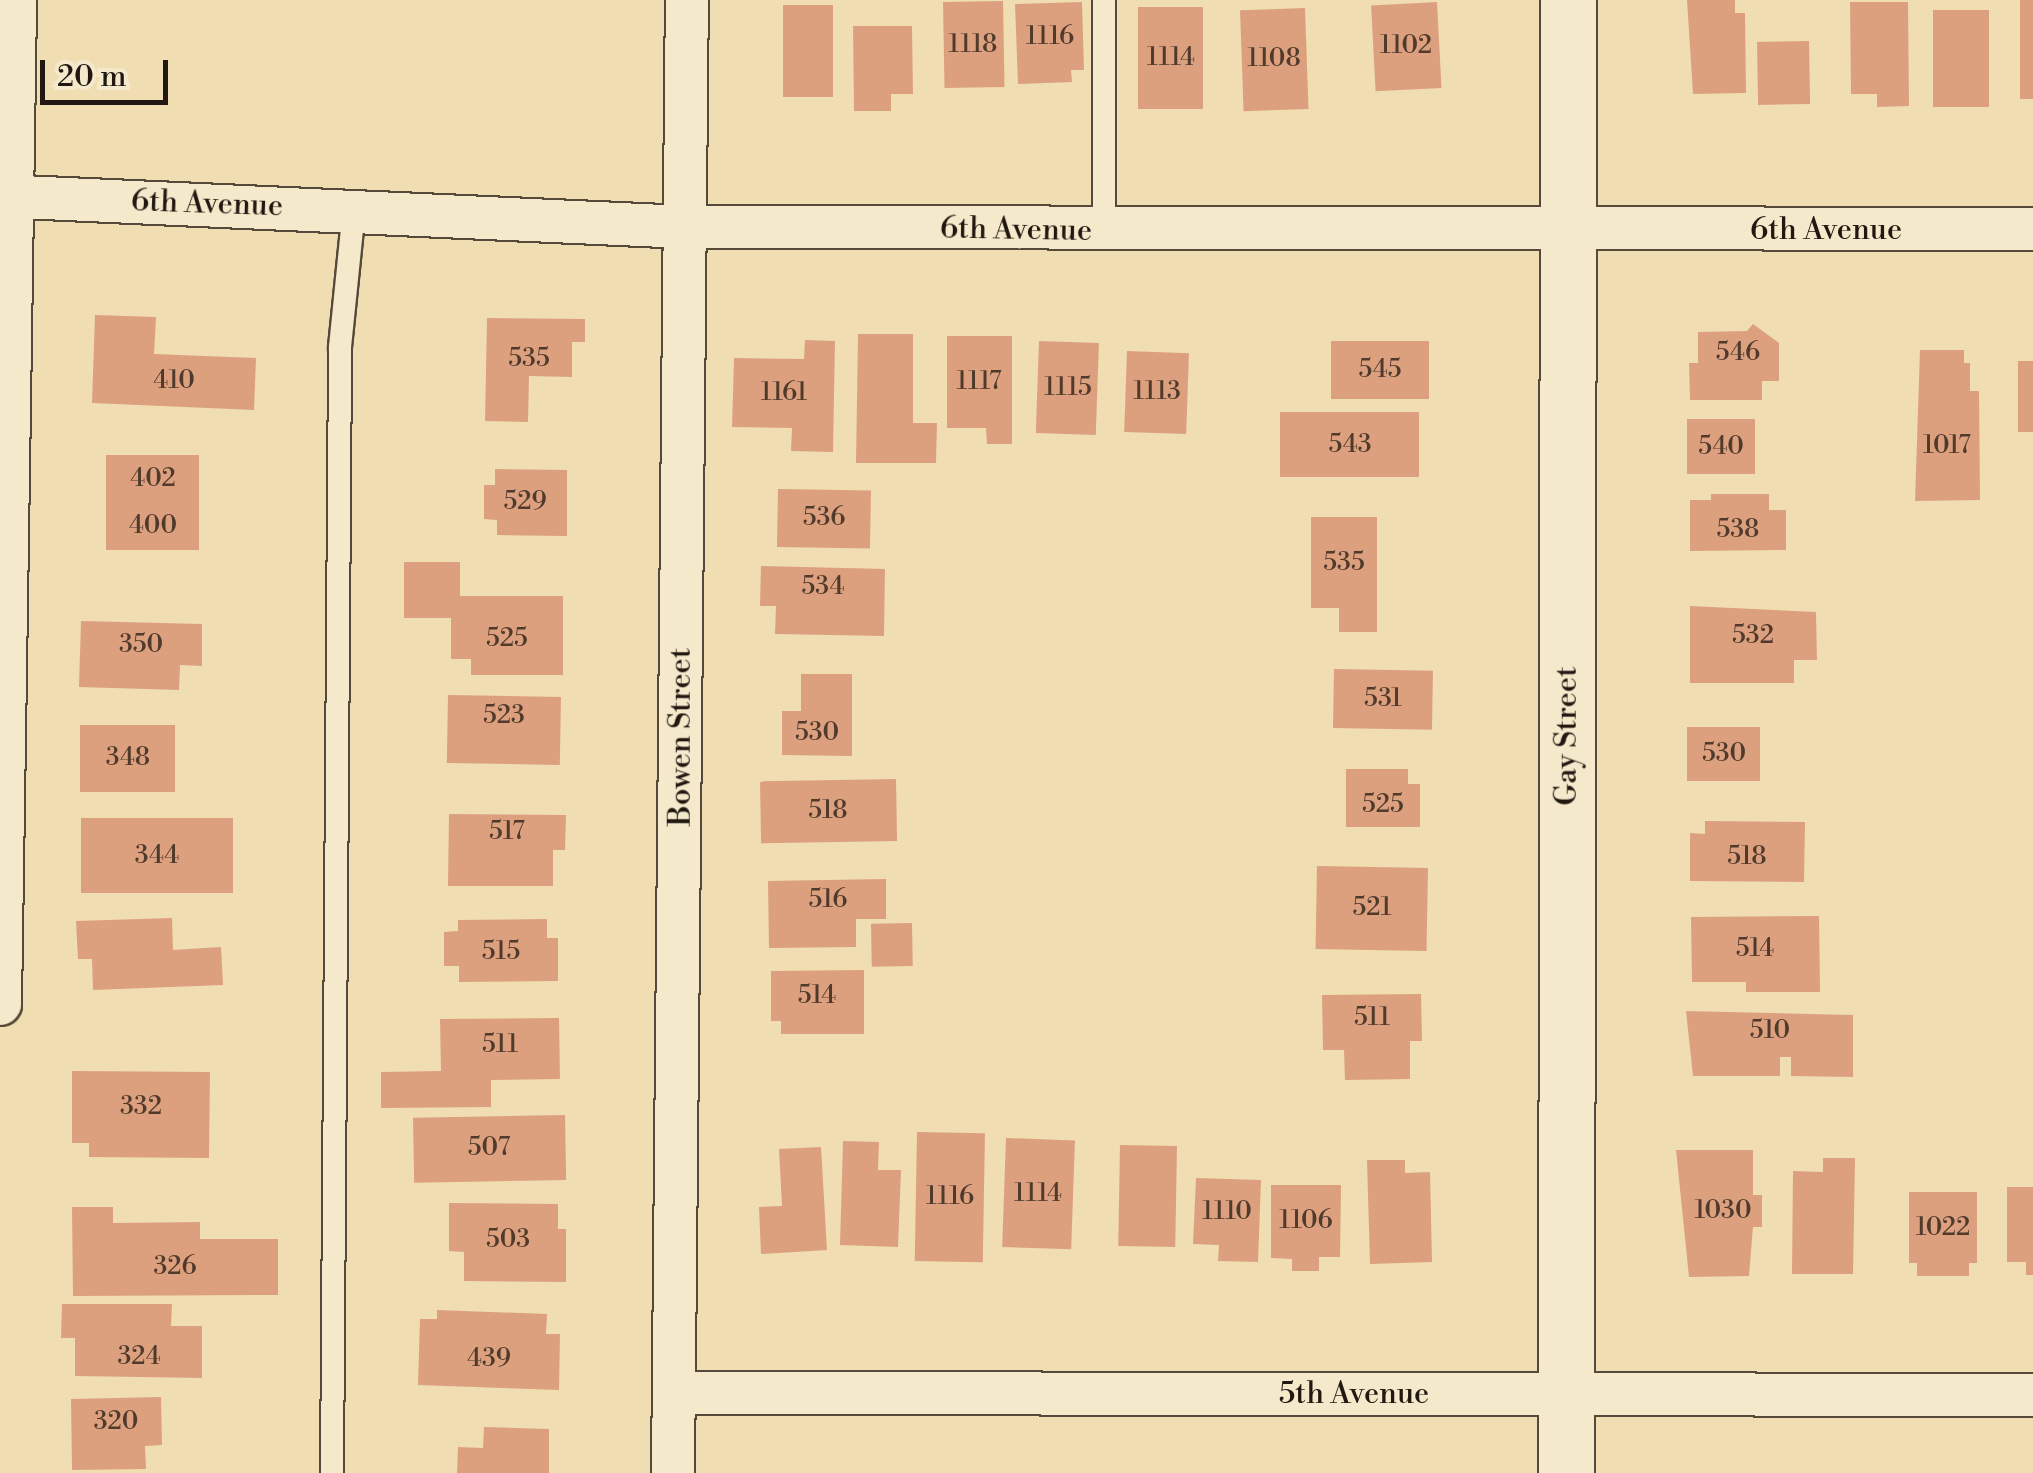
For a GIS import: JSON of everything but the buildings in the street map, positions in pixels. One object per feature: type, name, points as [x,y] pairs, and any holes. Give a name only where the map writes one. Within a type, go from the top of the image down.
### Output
[{"type":"street","points":[[0,1004],[8,196],[15,0]]},
{"type":"street","name":"Bowen Street","points":[[672,1473],[676,1392],[687,0]]},
{"type":"street","name":"Gay Street","points":[[1566,1473],[1568,0]]},
{"type":"street","name":"6th Avenue","points":[[8,196],[684,227],[1104,231],[2033,229]]},
{"type":"street","name":"5th Avenue","points":[[676,1392],[2033,1396]]},
{"type":"lane","points":[[1104,0],[1104,231]]},
{"type":"lane","points":[[332,1473],[340,347],[354,209]]}]
